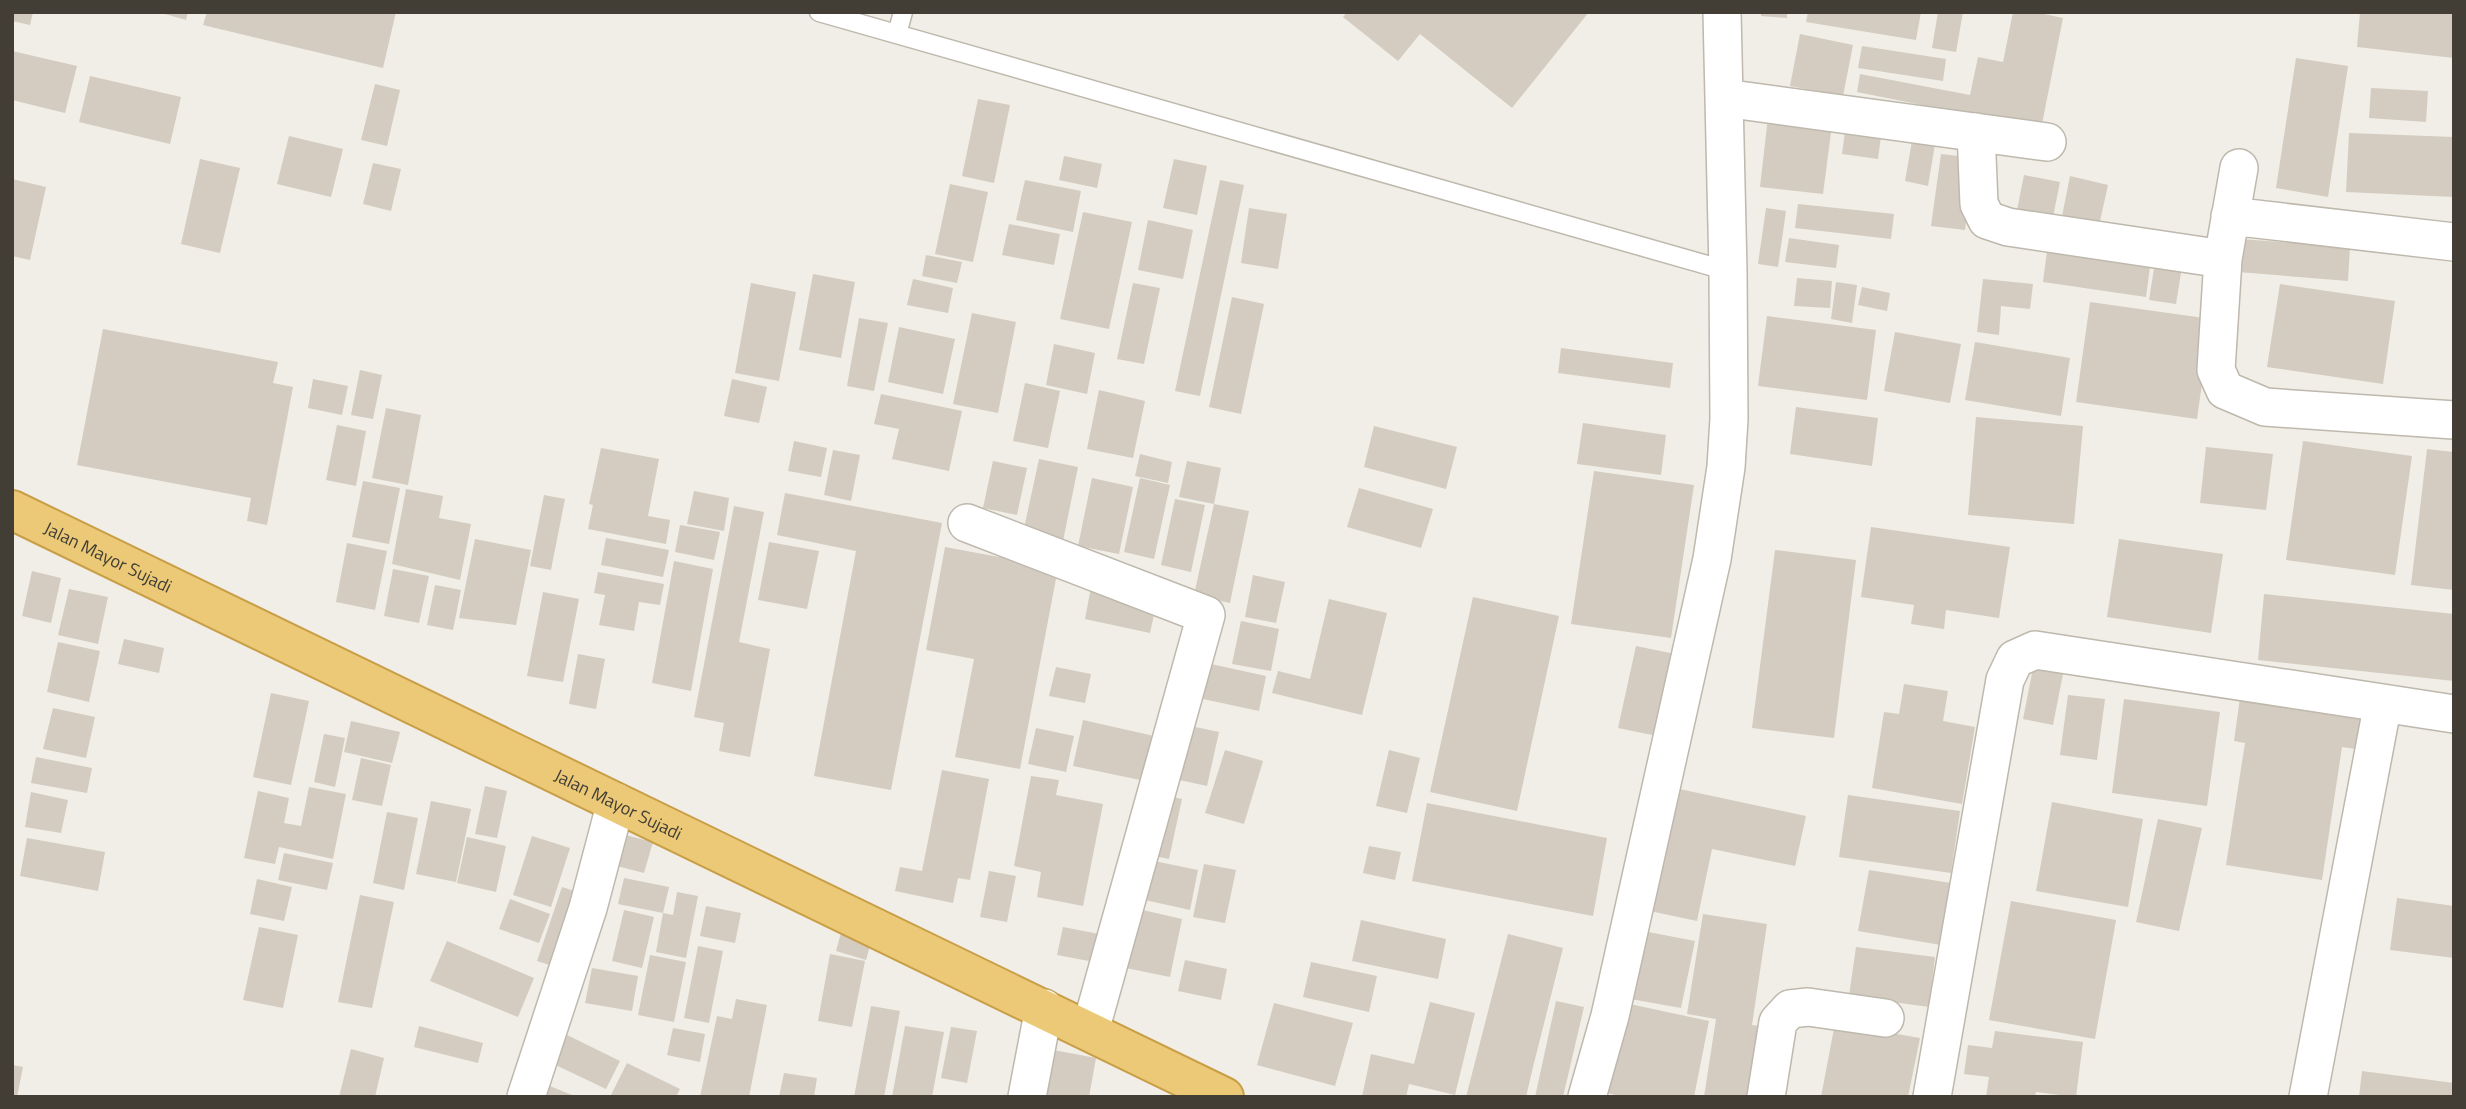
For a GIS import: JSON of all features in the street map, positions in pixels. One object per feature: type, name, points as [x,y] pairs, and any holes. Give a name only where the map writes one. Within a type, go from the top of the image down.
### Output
[{"type":"highway","name":"Jalan Mayor Sujadi","points":[[12,510],[1224,1097]]},
{"type":"street","points":[[1587,1097],[1610,1016],[1712,559],[1726,467],[1729,419],[1728,271],[1722,12]]},
{"type":"street","points":[[1724,98],[2047,142]]},
{"type":"street","points":[[1976,132],[1979,204],[1987,220],[2008,228],[2222,259]]},
{"type":"street","points":[[2239,168],[2222,259],[2216,370],[2225,390],[2265,407],[2454,421]]},
{"type":"street","points":[[2230,216],[2454,242]]},
{"type":"street","points":[[967,523],[1206,614],[1090,1031]]},
{"type":"street","points":[[1932,1097],[2005,680],[2015,659],[2035,650],[2454,714]]},
{"type":"street","points":[[2308,1097],[2383,703]]},
{"type":"street","points":[[526,1097],[588,908],[616,802]]},
{"type":"street","points":[[1766,1097],[1778,1023],[1790,1009],[1808,1007],[1885,1018]]},
{"type":"street","points":[[1027,1097],[1044,1008]]},
{"type":"lane","points":[[819,12],[1728,271]]},
{"type":"lane","points":[[897,34],[903,12]]},
{"type":"building","points":[[12,12],[33,12],[30,25],[12,21]]},
{"type":"building","points":[[158,12],[188,12],[186,20]]},
{"type":"building","points":[[207,12],[396,12],[383,68],[203,25]]},
{"type":"building","points":[[1347,12],[1589,12],[1512,108],[1420,34],[1398,61],[1343,17]]},
{"type":"building","points":[[1761,12],[1787,12],[1787,18],[1761,16]]},
{"type":"building","points":[[1808,12],[1921,12],[1916,40],[1806,22]]},
{"type":"building","points":[[1938,12],[1963,12],[1956,52],[1932,48]]},
{"type":"building","points":[[2013,12],[2035,12],[2063,18],[2041,129],[1857,92],[1860,74],[1970,95],[1978,57],[2003,62]]},
{"type":"building","points":[[2360,12],[2454,12],[2454,58],[2357,47]]},
{"type":"building","points":[[1800,34],[1853,45],[1843,96],[1790,86]]},
{"type":"building","points":[[1862,46],[1946,59],[1943,81],[1858,68]]},
{"type":"building","points":[[12,51],[77,66],[65,113],[12,100]]},
{"type":"building","points":[[2296,58],[2348,66],[2328,197],[2276,188]]},
{"type":"building","points":[[90,76],[181,97],[170,144],[79,122]]},
{"type":"building","points":[[375,84],[400,90],[387,146],[361,140]]},
{"type":"building","points":[[2371,88],[2428,91],[2426,122],[2369,118]]},
{"type":"building","points":[[978,99],[1010,105],[994,183],[962,176]]},
{"type":"building","points":[[1768,117],[1832,125],[1823,194],[1760,187]]},
{"type":"building","points":[[1846,124],[1882,129],[1878,159],[1842,154]]},
{"type":"building","points":[[2349,133],[2454,137],[2454,197],[2346,192]]},
{"type":"building","points":[[1913,135],[1936,138],[1928,186],[1905,181]]},
{"type":"building","points":[[289,136],[343,149],[331,197],[277,184]]},
{"type":"building","points":[[1941,154],[1975,158],[1965,230],[1931,226]]},
{"type":"building","points":[[1064,156],[1102,164],[1097,188],[1059,180]]},
{"type":"building","points":[[200,159],[240,168],[220,253],[181,244]]},
{"type":"building","points":[[1174,159],[1207,166],[1197,215],[1163,208]]},
{"type":"building","points":[[373,163],[401,169],[391,211],[363,204]]},
{"type":"building","points":[[2024,175],[2060,182],[2052,222],[2016,215]]},
{"type":"building","points":[[2070,176],[2108,185],[2098,230],[2061,221]]},
{"type":"building","points":[[12,179],[46,187],[30,260],[12,256]]},
{"type":"building","points":[[1025,180],[1081,191],[1073,232],[1016,220]]},
{"type":"building","points":[[1220,180],[1244,185],[1200,396],[1175,391]]},
{"type":"building","points":[[950,184],[988,192],[973,262],[935,254]]},
{"type":"building","points":[[1798,204],[1894,214],[1891,239],[1795,228]]},
{"type":"building","points":[[1249,208],[1287,214],[1278,269],[1241,263]]},
{"type":"building","points":[[1766,208],[1786,211],[1778,267],[1758,264]]},
{"type":"building","points":[[1083,212],[1132,222],[1109,329],[1060,319]]},
{"type":"building","points":[[1148,220],[1193,230],[1183,279],[1138,270]]},
{"type":"building","points":[[1009,224],[1060,234],[1054,265],[1002,255]]},
{"type":"building","points":[[1789,238],[1839,245],[1836,268],[1785,262]]},
{"type":"building","points":[[2240,239],[2350,247],[2348,281],[2238,272]]},
{"type":"building","points":[[2047,251],[2150,267],[2146,297],[2043,282]]},
{"type":"building","points":[[926,255],[962,262],[957,283],[922,276]]},
{"type":"building","points":[[2155,262],[2182,267],[2176,304],[2149,300]]},
{"type":"building","points":[[813,274],[855,282],[841,358],[799,350]]},
{"type":"building","points":[[1797,278],[1832,281],[1830,308],[1794,306]]},
{"type":"building","points":[[913,279],[953,288],[948,313],[907,305]]},
{"type":"building","points":[[1983,279],[2033,284],[2030,309],[2001,306],[1999,335],[1977,332]]},
{"type":"building","points":[[1836,282],[1857,285],[1852,323],[1831,319]]},
{"type":"building","points":[[751,283],[796,292],[779,381],[735,373]]},
{"type":"building","points":[[1133,283],[1160,288],[1144,364],[1117,359]]},
{"type":"building","points":[[2280,284],[2395,301],[2383,384],[2267,367]]},
{"type":"building","points":[[1862,287],[1890,293],[1887,311],[1858,305]]},
{"type":"building","points":[[1232,297],[1264,304],[1241,414],[1209,407]]},
{"type":"building","points":[[2090,302],[2211,319],[2197,419],[2076,402]]},
{"type":"building","points":[[972,313],[1016,322],[998,413],[953,404]]},
{"type":"building","points":[[1767,316],[1876,330],[1867,400],[1758,386]]},
{"type":"building","points":[[859,318],[888,323],[874,391],[847,386]]},
{"type":"building","points":[[899,327],[955,339],[943,394],[888,382]]},
{"type":"building","points":[[103,329],[278,362],[273,383],[293,387],[267,525],[247,521],[251,498],[77,465]]},
{"type":"building","points":[[1895,332],[1961,344],[1950,403],[1884,391]]},
{"type":"building","points":[[1975,342],[2070,358],[2061,416],[1965,400]]},
{"type":"building","points":[[1054,344],[1095,353],[1087,394],[1046,385]]},
{"type":"building","points":[[1561,348],[1673,363],[1670,388],[1558,373]]},
{"type":"building","points":[[360,370],[382,375],[373,419],[351,415]]},
{"type":"building","points":[[313,379],[348,386],[342,415],[308,408]]},
{"type":"building","points":[[732,379],[767,387],[759,423],[724,416]]},
{"type":"building","points":[[1025,383],[1060,391],[1048,448],[1013,441]]},
{"type":"building","points":[[1099,390],[1145,401],[1133,458],[1087,449]]},
{"type":"building","points":[[881,394],[962,411],[949,471],[892,459],[899,429],[874,424]]},
{"type":"building","points":[[1796,407],[1878,418],[1872,466],[1790,454]]},
{"type":"building","points":[[386,408],[421,415],[408,485],[372,478]]},
{"type":"building","points":[[1976,417],[2083,426],[2074,524],[1968,515]]},
{"type":"building","points":[[1583,423],[1666,435],[1661,475],[1577,464]]},
{"type":"building","points":[[337,425],[366,431],[356,486],[326,480]]},
{"type":"building","points":[[1374,426],[1457,447],[1446,489],[1364,467]]},
{"type":"building","points":[[794,441],[827,448],[821,477],[788,471]]},
{"type":"building","points":[[2303,441],[2412,456],[2395,575],[2286,560]]},
{"type":"building","points":[[2206,447],[2273,454],[2266,510],[2200,503]]},
{"type":"building","points":[[601,448],[659,459],[648,516],[670,520],[666,544],[588,529],[593,505],[589,504]]},
{"type":"building","points":[[2427,449],[2454,452],[2454,590],[2411,585]]},
{"type":"building","points":[[833,450],[860,455],[851,501],[824,495]]},
{"type":"building","points":[[1140,454],[1172,462],[1168,483],[1135,476]]},
{"type":"building","points":[[1039,459],[1078,467],[1063,541],[1023,533]]},
{"type":"building","points":[[993,461],[1027,468],[1017,515],[983,508]]},
{"type":"building","points":[[1187,461],[1221,468],[1214,504],[1179,497]]},
{"type":"building","points":[[1594,471],[1694,485],[1671,638],[1571,624]]},
{"type":"building","points":[[1092,478],[1133,487],[1119,554],[1078,546]]},
{"type":"building","points":[[1140,478],[1170,485],[1154,559],[1124,552]]},
{"type":"building","points":[[363,481],[400,488],[389,544],[352,537]]},
{"type":"building","points":[[1359,488],[1433,509],[1421,548],[1347,527]]},
{"type":"building","points":[[406,489],[443,496],[439,518],[471,524],[460,580],[392,564]]},
{"type":"building","points":[[694,491],[729,498],[724,531],[687,524]]},
{"type":"building","points":[[785,493],[942,523],[891,790],[814,776],[856,551],[777,535]]},
{"type":"building","points":[[544,495],[565,499],[551,570],[530,566]]},
{"type":"building","points":[[1175,499],[1205,505],[1191,572],[1161,565]]},
{"type":"building","points":[[1214,504],[1249,511],[1230,603],[1194,595]]},
{"type":"building","points":[[734,506],[764,512],[739,642],[770,649],[750,757],[719,751],[724,723],[694,717]]},
{"type":"building","points":[[680,525],[720,532],[714,560],[675,552]]},
{"type":"building","points":[[1871,527],[2010,547],[1999,618],[1946,610],[1944,629],[1911,624],[1914,605],[1861,597]]},
{"type":"building","points":[[606,538],[669,550],[663,577],[601,565]]},
{"type":"building","points":[[475,539],[531,550],[516,625],[459,618]]},
{"type":"building","points":[[2119,539],[2223,554],[2211,633],[2107,617]]},
{"type":"building","points":[[769,542],[819,551],[807,609],[758,600]]},
{"type":"building","points":[[347,543],[387,551],[375,610],[336,602]]},
{"type":"building","points":[[945,547],[1058,568],[1020,769],[955,757],[974,659],[926,650]]},
{"type":"building","points":[[1775,550],[1856,560],[1834,738],[1752,728]]},
{"type":"building","points":[[674,561],[713,569],[691,691],[652,683]]},
{"type":"building","points":[[393,569],[429,576],[419,623],[384,616]]},
{"type":"building","points":[[32,571],[61,578],[51,623],[22,616]]},
{"type":"building","points":[[598,572],[664,584],[660,605],[639,602],[634,631],[599,625],[605,595],[594,593]]},
{"type":"building","points":[[1253,575],[1285,582],[1276,623],[1245,617]]},
{"type":"building","points":[[435,585],[461,590],[453,630],[427,625]]},
{"type":"building","points":[[1091,587],[1157,601],[1150,633],[1085,619]]},
{"type":"building","points":[[69,589],[108,597],[98,644],[58,635]]},
{"type":"building","points":[[543,592],[579,599],[563,682],[527,676]]},
{"type":"building","points":[[2264,594],[2454,614],[2454,681],[2258,660]]},
{"type":"building","points":[[1473,597],[1559,616],[1517,811],[1430,792]]},
{"type":"building","points":[[1329,599],[1387,613],[1362,715],[1272,693],[1278,671],[1310,679]]},
{"type":"building","points":[[1241,621],[1279,629],[1271,671],[1232,664]]},
{"type":"building","points":[[124,639],[164,648],[159,673],[118,664]]},
{"type":"building","points":[[58,642],[100,651],[89,702],[47,692]]},
{"type":"building","points":[[1636,646],[1680,655],[1662,737],[1618,728]]},
{"type":"building","points":[[578,654],[605,659],[596,709],[569,704]]},
{"type":"building","points":[[1211,664],[1266,676],[1259,711],[1203,699]]},
{"type":"building","points":[[1056,667],[1091,674],[1085,703],[1049,696]]},
{"type":"building","points":[[2033,668],[2063,674],[2053,725],[2023,719]]},
{"type":"building","points":[[1904,684],[1948,691],[1943,721],[1975,727],[1962,804],[1872,788],[1884,712],[1899,714]]},
{"type":"building","points":[[2241,690],[2375,710],[2369,751],[2342,747],[2322,880],[2226,865],[2245,743],[2234,741]]},
{"type":"building","points":[[271,693],[309,701],[291,785],[253,777]]},
{"type":"building","points":[[2068,695],[2105,699],[2097,760],[2060,755]]},
{"type":"building","points":[[2124,699],[2220,712],[2207,806],[2112,793]]},
{"type":"building","points":[[53,708],[95,717],[86,758],[43,749]]},
{"type":"building","points":[[1083,720],[1154,736],[1145,781],[1073,766]]},
{"type":"building","points":[[351,721],[400,732],[392,763],[344,752]]},
{"type":"building","points":[[1186,725],[1219,732],[1207,786],[1175,779]]},
{"type":"building","points":[[1036,728],[1074,736],[1066,772],[1028,764]]},
{"type":"building","points":[[324,734],[345,738],[335,787],[314,782]]},
{"type":"building","points":[[1225,750],[1263,761],[1244,824],[1205,813]]},
{"type":"building","points":[[1389,750],[1420,758],[1407,813],[1376,806]]},
{"type":"building","points":[[36,757],[92,768],[87,793],[31,783]]},
{"type":"building","points":[[361,758],[391,765],[382,806],[352,800]]},
{"type":"building","points":[[942,770],[989,779],[970,880],[958,878],[953,903],[895,891],[900,867],[922,871]]},
{"type":"building","points":[[1031,776],[1059,780],[1056,795],[1103,804],[1083,906],[1037,897],[1041,872],[1014,866]]},
{"type":"building","points":[[485,786],[507,791],[497,838],[475,834]]},
{"type":"building","points":[[309,787],[346,794],[333,859],[279,847],[275,864],[244,858],[258,791],[289,798],[284,823],[301,826]]},
{"type":"building","points":[[1670,787],[1806,816],[1795,866],[1712,849],[1697,921],[1645,910]]},
{"type":"building","points":[[31,792],[68,800],[61,833],[25,827]]},
{"type":"building","points":[[1157,793],[1182,799],[1169,859],[1144,854]]},
{"type":"building","points":[[1848,795],[1960,811],[1951,873],[1839,857]]},
{"type":"building","points":[[431,801],[471,809],[456,882],[416,874]]},
{"type":"building","points":[[2052,802],[2143,819],[2128,907],[2036,891]]},
{"type":"building","points":[[1427,803],[1607,838],[1593,916],[1412,881]]},
{"type":"building","points":[[387,812],[418,818],[404,890],[373,883]]},
{"type":"building","points":[[2158,819],[2202,828],[2179,931],[2136,922]]},
{"type":"building","points":[[621,834],[653,842],[644,873],[613,865]]},
{"type":"building","points":[[532,836],[570,848],[551,907],[513,895]]},
{"type":"building","points":[[467,837],[506,846],[496,892],[457,883]]},
{"type":"building","points":[[27,838],[105,852],[98,891],[20,876]]},
{"type":"building","points":[[1369,846],[1401,852],[1395,880],[1363,873]]},
{"type":"building","points":[[284,853],[333,863],[327,890],[278,880]]},
{"type":"building","points":[[1154,861],[1198,870],[1190,910],[1145,900]]},
{"type":"building","points":[[1204,864],[1236,870],[1225,923],[1193,917]]},
{"type":"building","points":[[1869,870],[1951,883],[1941,945],[1858,931]]},
{"type":"building","points":[[989,871],[1016,876],[1007,922],[980,917]]},
{"type":"building","points":[[624,878],[669,887],[663,913],[618,904]]},
{"type":"building","points":[[257,879],[292,887],[284,921],[250,914]]},
{"type":"building","points":[[562,887],[586,895],[556,967],[537,961]]},
{"type":"building","points":[[677,892],[698,896],[686,958],[656,952],[663,913],[673,915]]},
{"type":"building","points":[[360,895],[394,902],[372,1008],[338,1002]]},
{"type":"building","points":[[2397,898],[2454,906],[2454,958],[2390,950]]},
{"type":"building","points":[[510,899],[550,914],[539,943],[499,929]]},
{"type":"building","points":[[2011,901],[2116,920],[2095,1039],[1989,1020]]},
{"type":"building","points":[[706,906],[741,913],[735,943],[700,936]]},
{"type":"building","points":[[1134,908],[1182,919],[1170,977],[1121,967]]},
{"type":"building","points":[[624,910],[654,917],[642,968],[612,961]]},
{"type":"building","points":[[1703,914],[1767,924],[1752,1025],[1767,1027],[1756,1097],[1704,1097],[1716,1019],[1687,1014]]},
{"type":"building","points":[[1361,920],[1446,939],[1438,979],[1352,961]]},
{"type":"building","points":[[259,927],[298,935],[283,1008],[243,1000]]},
{"type":"building","points":[[1063,927],[1099,934],[1094,962],[1057,955]]},
{"type":"building","points":[[1638,930],[1695,941],[1681,1008],[1625,998]]},
{"type":"building","points":[[841,933],[871,942],[866,960],[836,951]]},
{"type":"building","points":[[1508,934],[1563,948],[1526,1097],[1466,1097]]},
{"type":"building","points":[[447,941],[534,978],[518,1017],[430,981]]},
{"type":"building","points":[[698,946],[723,951],[709,1023],[684,1018]]},
{"type":"building","points":[[1856,947],[1935,957],[1929,1007],[1849,996]]},
{"type":"building","points":[[830,954],[865,961],[852,1027],[818,1021]]},
{"type":"building","points":[[650,955],[686,962],[674,1022],[638,1015]]},
{"type":"building","points":[[1185,960],[1227,969],[1221,1000],[1178,991]]},
{"type":"building","points":[[1311,962],[1377,976],[1369,1012],[1303,997]]},
{"type":"building","points":[[592,968],[638,976],[632,1011],[585,1003]]},
{"type":"building","points":[[736,999],[767,1005],[749,1097],[700,1097],[717,1016],[732,1019]]},
{"type":"building","points":[[1556,1001],[1584,1007],[1563,1097],[1535,1097]]},
{"type":"building","points":[[1430,1002],[1475,1013],[1455,1095],[1409,1084],[1406,1097],[1362,1097],[1371,1054],[1414,1064]]},
{"type":"building","points":[[1274,1003],[1353,1023],[1335,1086],[1257,1065]]},
{"type":"building","points":[[1625,1003],[1709,1021],[1694,1097],[1623,1097],[1607,1093]]},
{"type":"building","points":[[871,1006],[900,1011],[884,1097],[854,1097]]},
{"type":"building","points":[[1835,1023],[1920,1038],[1908,1097],[1821,1097]]},
{"type":"building","points":[[419,1026],[483,1043],[478,1063],[414,1047]]},
{"type":"building","points":[[905,1026],[944,1032],[932,1097],[892,1097]]},
{"type":"building","points":[[951,1027],[977,1031],[967,1083],[941,1078]]},
{"type":"building","points":[[673,1028],[705,1034],[700,1062],[667,1055]]},
{"type":"building","points":[[559,1031],[620,1061],[606,1089],[545,1060]]},
{"type":"building","points":[[1995,1031],[2083,1042],[2076,1097],[2036,1092],[2035,1097],[1986,1097],[1989,1077],[1964,1074],[1968,1045],[1992,1048]]},
{"type":"building","points":[[1043,1048],[1096,1058],[1089,1097],[1034,1097]]},
{"type":"building","points":[[351,1049],[384,1058],[375,1097],[339,1097]]},
{"type":"building","points":[[627,1063],[680,1089],[676,1097],[610,1097]]},
{"type":"building","points":[[12,1065],[23,1067],[17,1097],[12,1097]]},
{"type":"building","points":[[2362,1071],[2454,1083],[2454,1097],[2359,1097]]},
{"type":"building","points":[[784,1073],[817,1078],[814,1097],[779,1097]]},
{"type":"building","points":[[540,1082],[577,1097],[534,1097]]}]
